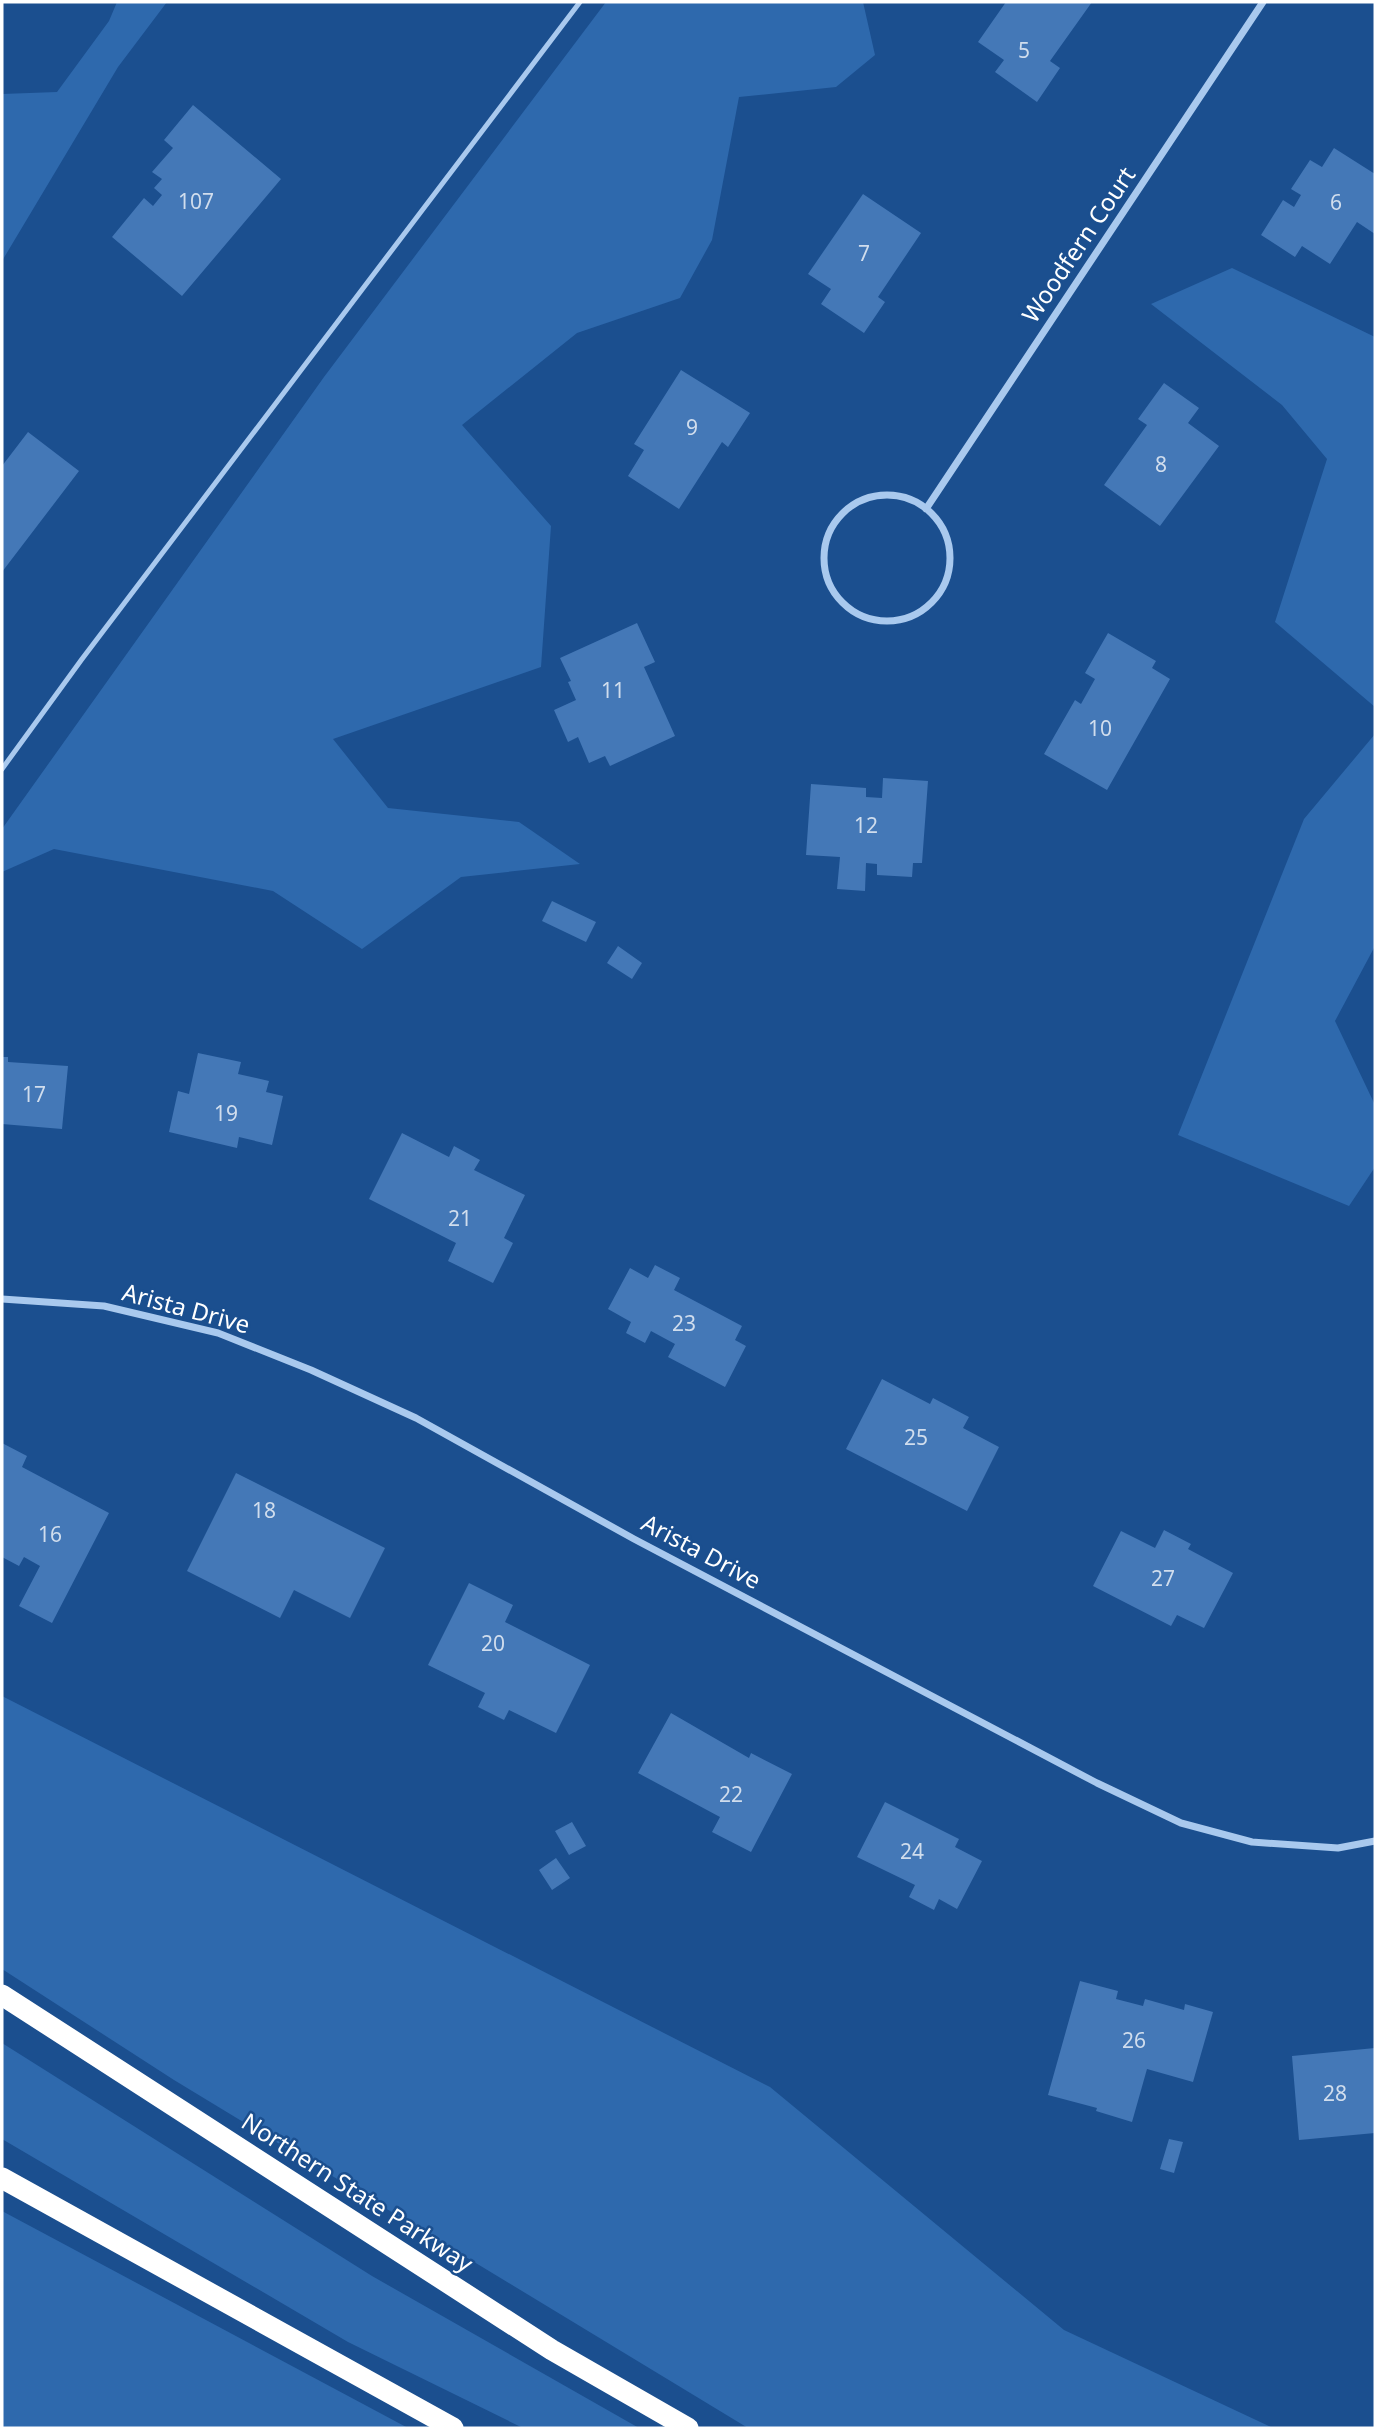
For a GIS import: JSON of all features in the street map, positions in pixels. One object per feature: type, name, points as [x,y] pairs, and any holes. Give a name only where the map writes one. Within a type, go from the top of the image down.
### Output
[{"type":"highway","name":"Northern State Parkway","points":[[2,1995],[552,2350],[688,2428]]},
{"type":"highway","points":[[2,2178],[453,2428]]},
{"type":"street","name":"Woodfern Court","points":[[926,509],[1263,2]]},
{"type":"street","points":[[889,495],[909,499],[926,509],[940,523],[948,541],[950,561],[946,582],[935,600],[918,614],[897,621],[875,620],[855,612],[838,598],[828,579],[824,557],[828,537],[837,520],[851,506],[869,498],[889,495]]},
{"type":"street","name":"Arista Drive","points":[[2,1299],[104,1306],[218,1333],[312,1370],[416,1418],[634,1539],[1097,1783],[1181,1824],[1252,1842],[1338,1848],[1375,1841]]},
{"type":"lane","points":[[2,769],[82,659],[580,2]]},
{"type":"shaded area","points":[[117,2],[167,2],[118,67],[2,261],[2,94],[57,92],[109,21]]},
{"type":"shaded area","points":[[606,2],[863,2],[875,55],[836,87],[739,97],[712,240],[680,298],[577,333],[462,425],[551,526],[541,667],[333,739],[388,808],[519,822],[580,864],[461,877],[362,949],[273,891],[54,849],[2,872],[2,829],[324,377]]},
{"type":"shaded area","points":[[1232,268],[1375,337],[1375,707],[1275,622],[1327,459],[1282,405],[1151,304]]},
{"type":"shaded area","points":[[1375,734],[1375,946],[1335,1021],[1375,1105],[1375,1167],[1349,1206],[1178,1135],[1304,819]]},
{"type":"shaded area","points":[[2,1696],[770,2087],[1064,2330],[1273,2428],[748,2428],[174,2080],[2,1969]]},
{"type":"shaded area","points":[[2,2043],[372,2276],[639,2428],[523,2428],[348,2342],[2,2139]]},
{"type":"shaded area","points":[[2,2211],[408,2428],[2,2428]]},
{"type":"building","points":[[1006,2],[1092,2],[1050,61],[1060,68],[1037,102],[995,72],[1004,60],[978,42]]},
{"type":"building","points":[[193,105],[281,179],[182,296],[112,237],[144,198],[153,206],[162,195],[154,188],[162,179],[152,172],[173,148],[164,140]]},
{"type":"building","points":[[1334,148],[1375,174],[1375,234],[1357,222],[1330,264],[1302,246],[1295,257],[1261,235],[1283,200],[1294,207],[1301,195],[1291,189],[1310,160],[1322,167]]},
{"type":"building","points":[[863,194],[921,233],[878,297],[885,302],[864,333],[821,304],[831,289],[808,274]]},
{"type":"building","points":[[681,370],[750,413],[728,447],[722,442],[679,509],[628,476],[644,450],[634,444]]},
{"type":"building","points":[[1164,383],[1199,408],[1188,423],[1219,446],[1160,526],[1104,485],[1147,425],[1138,419]]},
{"type":"building","points":[[28,432],[79,471],[2,572],[2,466]]},
{"type":"building","points":[[637,623],[655,662],[644,667],[675,736],[610,766],[605,756],[589,763],[578,737],[568,742],[554,710],[576,700],[560,658]]},
{"type":"building","points":[[1108,633],[1156,661],[1152,668],[1170,679],[1107,790],[1044,754],[1075,700],[1081,704],[1095,679],[1085,673]]},
{"type":"building","points":[[883,778],[928,781],[922,863],[913,863],[912,877],[877,875],[877,864],[866,863],[865,891],[837,889],[840,857],[806,855],[811,784],[866,788],[866,797],[882,798]]},
{"type":"building","points":[[552,901],[596,922],[586,942],[542,921]]},
{"type":"building","points":[[618,946],[642,963],[632,979],[607,963]]},
{"type":"building","points":[[198,1053],[241,1062],[238,1074],[269,1081],[266,1092],[283,1096],[272,1145],[239,1137],[237,1148],[169,1132],[178,1091],[189,1094]]},
{"type":"building","points":[[2,1057],[8,1057],[8,1062],[68,1066],[62,1129],[2,1124]]},
{"type":"building","points":[[402,1133],[449,1157],[454,1146],[480,1160],[474,1170],[525,1195],[504,1238],[513,1243],[493,1283],[448,1261],[456,1243],[369,1199]]},
{"type":"building","points":[[655,1265],[680,1278],[674,1290],[742,1326],[735,1340],[746,1346],[725,1387],[668,1357],[675,1344],[651,1331],[645,1343],[626,1333],[631,1322],[608,1309],[630,1268],[648,1278]]},
{"type":"building","points":[[882,1379],[930,1404],[933,1398],[969,1417],[963,1428],[999,1447],[967,1511],[846,1449]]},
{"type":"building","points":[[2,1443],[27,1456],[22,1467],[109,1513],[52,1623],[19,1606],[40,1566],[24,1557],[19,1566],[2,1557]]},
{"type":"building","points":[[236,1473],[385,1548],[350,1618],[294,1590],[280,1618],[187,1571]]},
{"type":"building","points":[[1164,1530],[1191,1544],[1188,1549],[1233,1573],[1204,1628],[1177,1615],[1171,1626],[1093,1586],[1121,1531],[1155,1548]]},
{"type":"building","points":[[469,1583],[513,1605],[505,1622],[590,1665],[556,1733],[509,1710],[504,1720],[478,1707],[485,1693],[428,1665]]},
{"type":"building","points":[[671,1713],[749,1758],[751,1753],[792,1774],[751,1852],[712,1832],[720,1817],[638,1773]]},
{"type":"building","points":[[885,1802],[959,1839],[955,1847],[982,1861],[957,1909],[939,1899],[934,1910],[909,1897],[915,1885],[857,1857]]},
{"type":"building","points":[[572,1822],[586,1846],[569,1855],[555,1831]]},
{"type":"building","points":[[556,1858],[570,1878],[552,1890],[539,1870]]},
{"type":"building","points":[[1080,1981],[1118,1991],[1116,1999],[1143,2006],[1145,1999],[1184,2010],[1185,2004],[1213,2012],[1193,2082],[1147,2069],[1132,2122],[1096,2111],[1097,2108],[1048,2095]]},
{"type":"building","points":[[1375,2048],[1375,2133],[1299,2140],[1292,2056]]},
{"type":"building","points":[[1169,2139],[1183,2142],[1174,2173],[1160,2169]]}]
